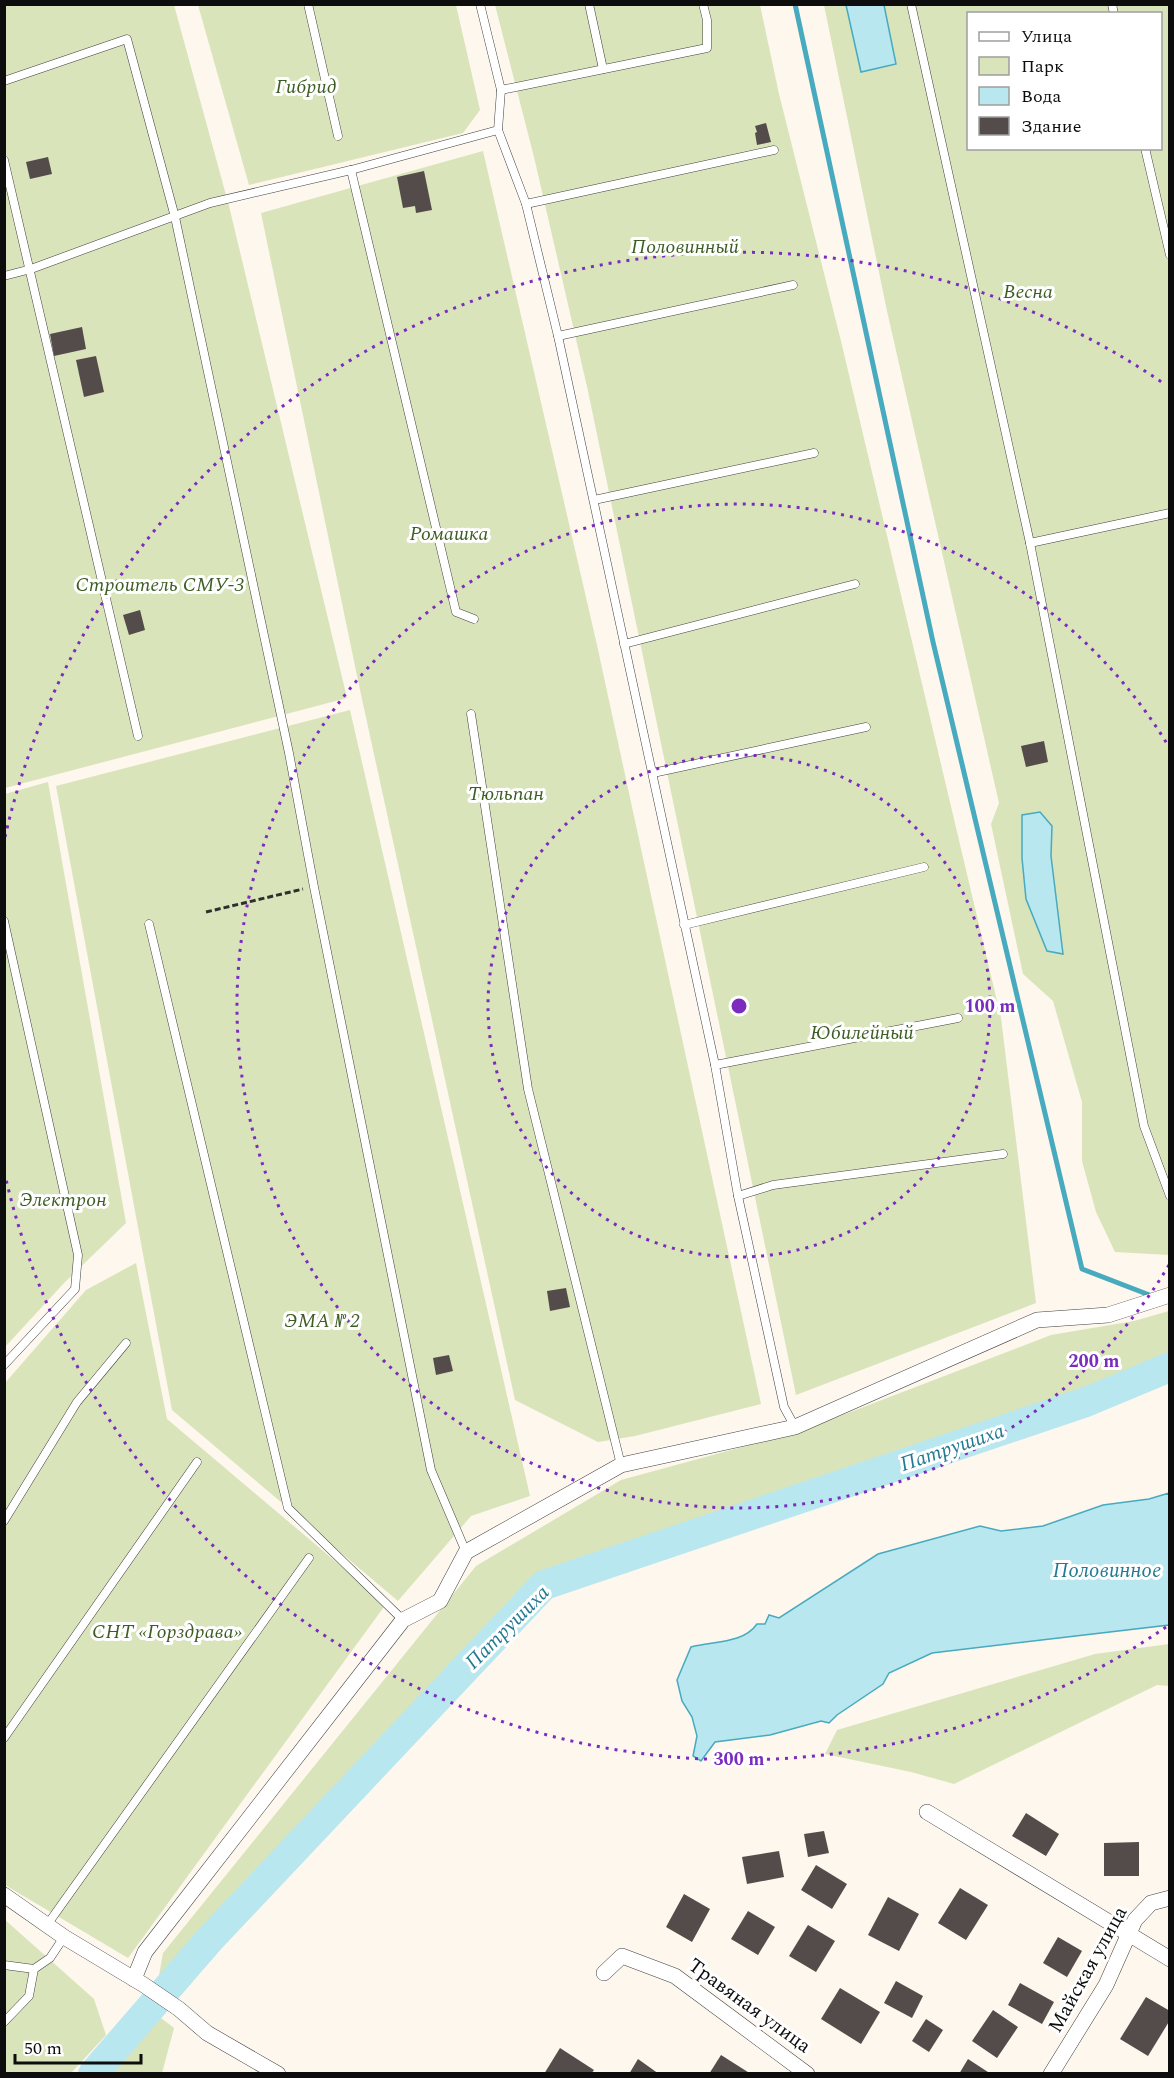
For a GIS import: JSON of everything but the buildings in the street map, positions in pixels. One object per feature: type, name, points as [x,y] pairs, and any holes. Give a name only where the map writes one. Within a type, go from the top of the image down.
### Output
[{"type":"street","points":[[139,1982],[145,1952],[403,1620],[440,1601],[466,1552],[621,1465],[795,1427],[1037,1320],[1108,1315],[1168,1295]]},
{"type":"street","points":[[927,1812],[1170,1959]]},
{"type":"street","points":[[4,1895],[64,1938],[179,2008],[207,2032],[278,2073]]},
{"type":"street","name":"Майская улица","points":[[1051,2073],[1106,1985],[1135,1920],[1151,1903],[1170,1898]]},
{"type":"street","name":"Травяная улица","points":[[604,1973],[622,1956],[675,1976],[807,2073]]},
{"type":"lane","points":[[308,4],[338,136]]},
{"type":"lane","points":[[480,4],[501,90],[498,130],[526,204],[558,336],[715,1065],[738,1196],[784,1407],[795,1427]]},
{"type":"lane","points":[[589,4],[603,69]]},
{"type":"lane","points":[[501,90],[707,48],[707,20],[703,4]]},
{"type":"lane","points":[[911,4],[1030,543],[1144,1126],[1170,1196]]},
{"type":"lane","points":[[4,81],[127,39],[175,217],[289,753],[431,1470],[466,1552]]},
{"type":"lane","points":[[4,276],[31,269],[210,203],[351,170],[498,130]]},
{"type":"lane","points":[[526,204],[774,150]]},
{"type":"lane","points":[[1146,150],[1170,255]]},
{"type":"lane","points":[[4,159],[138,736]]},
{"type":"lane","points":[[351,170],[456,612],[474,619]]},
{"type":"lane","points":[[558,336],[793,285]]},
{"type":"lane","points":[[594,500],[814,453]]},
{"type":"lane","points":[[1030,543],[1170,513]]},
{"type":"lane","points":[[624,644],[855,584]]},
{"type":"lane","points":[[471,714],[528,1089],[621,1465]]},
{"type":"lane","points":[[653,773],[866,727]]},
{"type":"lane","points":[[684,925],[924,867]]},
{"type":"lane","points":[[4,921],[78,1255],[75,1289],[4,1365]]},
{"type":"lane","points":[[149,924],[288,1508],[403,1620]]},
{"type":"lane","points":[[715,1065],[958,1018]]},
{"type":"lane","points":[[738,1196],[773,1185],[1003,1154]]},
{"type":"lane","points":[[4,1521],[77,1402],[126,1343]]},
{"type":"lane","points":[[4,1738],[196,1462]]},
{"type":"lane","points":[[47,1925],[309,1558]]},
{"type":"lane","points":[[4,1965],[34,1969],[50,1958],[64,1938]]},
{"type":"lane","points":[[4,2022],[29,1996],[34,1969]]},
{"type":"path","points":[[206,912],[314,887]]},
{"type":"green space","name":"Строитель СМУ-3","points":[[5,5],[174,5],[229,206],[347,698],[5,788]]},
{"type":"green space","name":"Гибрид","points":[[198,5],[456,5],[480,110],[463,133],[249,185]]},
{"type":"green space","name":"Юбилейный","points":[[495,5],[760,5],[779,94],[841,341],[1001,1018],[1036,1303],[796,1395],[588,391],[534,157]]},
{"type":"green space","name":"Весна","points":[[824,5],[1169,5],[1169,1255],[1115,1252],[1096,1212],[1082,1161],[1082,1102],[1053,1001],[1023,974],[991,824],[999,803],[887,311]]},
{"type":"green space","name":"Тюльпан","points":[[483,151],[597,645],[761,1404],[635,1436],[598,1442],[515,1400],[360,690],[261,213]]},
{"type":"green space","name":"ЭМА № 2","points":[[350,710],[530,1496],[471,1516],[398,1601],[172,1410],[56,786]]},
{"type":"green space","name":"Электрон","points":[[48,782],[126,1223],[64,1283],[5,1347],[5,794]]},
{"type":"green space","name":"СНТ «Горздрава»","points":[[136,1263],[167,1419],[386,1604],[128,1958],[5,1885],[5,1383],[86,1290]]},
{"type":"green space","points":[[1169,1311],[1169,1358],[852,1472],[540,1575],[157,1987],[163,1953],[476,1566],[621,1480],[801,1431],[1051,1335],[1134,1321]]},
{"type":"green space","points":[[1169,1644],[1169,1686],[1157,1685],[954,1784],[911,1772],[825,1754],[837,1730],[1095,1654]]},
{"type":"green space","points":[[4,1919],[94,1999],[106,2035],[71,2073],[5,2073]]},
{"type":"green space","points":[[157,2015],[174,2028],[162,2073],[108,2073]]},
{"type":"water","points":[[846,5],[884,5],[896,64],[861,72]]},
{"type":"water","points":[[1040,812],[1052,826],[1051,856],[1063,954],[1047,951],[1026,899],[1022,858],[1022,815]]},
{"type":"water","name":"Половинное","points":[[1169,1493],[1169,1625],[932,1653],[889,1673],[883,1684],[837,1715],[829,1723],[821,1721],[770,1735],[715,1742],[701,1761],[693,1756],[697,1736],[692,1717],[682,1701],[677,1680],[691,1647],[727,1641],[744,1635],[757,1624],[765,1624],[769,1615],[779,1618],[878,1554],[980,1526],[1001,1531],[1043,1526],[1103,1505],[1149,1499]]},
{"type":"waterway","points":[[795,4],[933,642],[1082,1269],[1152,1296]]},
{"type":"waterway","name":"Патрушиха","points":[[93,2074],[210,1939],[544,1585],[1086,1402],[1170,1367]]},
{"type":"park label","name":"Половинный","points":[[685,246]]},
{"type":"park label","name":"Ромашка","points":[[449,533]]}]
